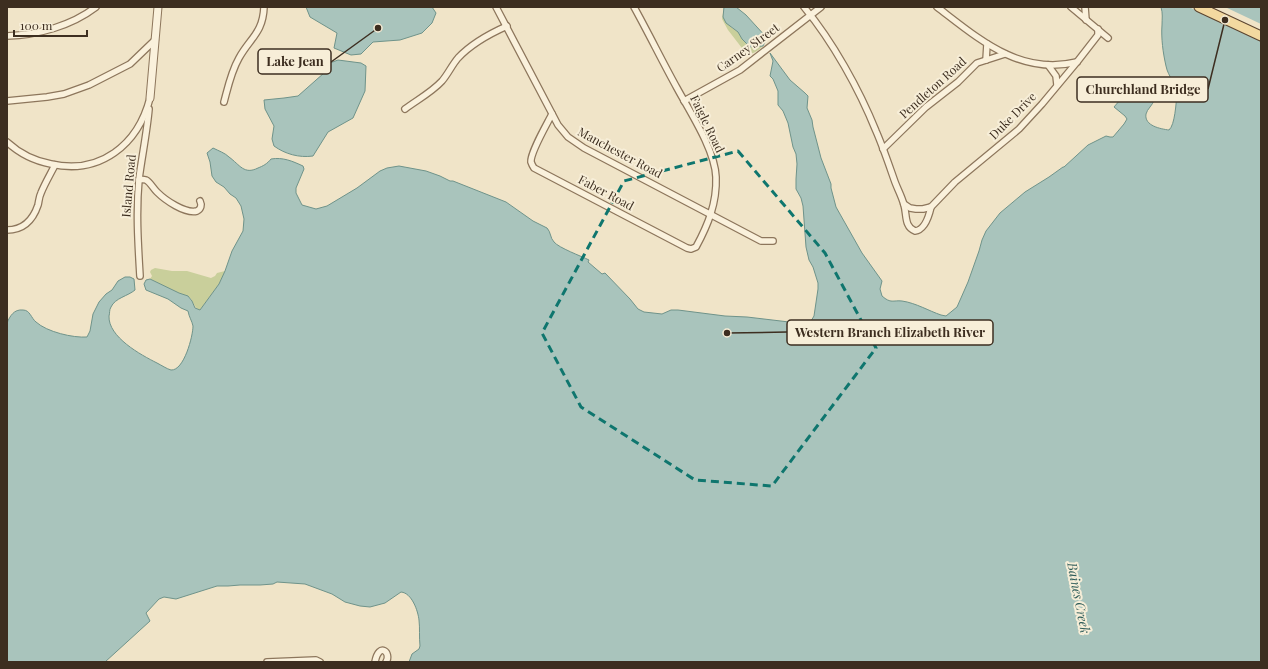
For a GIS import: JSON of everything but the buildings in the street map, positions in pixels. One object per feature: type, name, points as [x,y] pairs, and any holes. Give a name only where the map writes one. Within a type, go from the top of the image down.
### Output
[{"type":"main road","points":[[1199,7],[1261,36]]},
{"type":"main road","points":[[1214,7],[1261,29]]},
{"type":"street","points":[[7,36],[41,32],[55,28],[81,17],[96,7]]},
{"type":"street","points":[[7,142],[15,149],[34,159],[54,165],[70,166],[88,165],[96,162],[111,155],[125,143],[136,131],[144,116],[150,98],[158,7]]},
{"type":"street","points":[[224,102],[234,67],[260,29],[264,7]]},
{"type":"street","name":"Manchester Road","points":[[496,7],[552,114],[563,132],[573,142],[761,241],[773,241]]},
{"type":"street","name":"Faigle Road","points":[[634,7],[697,124],[714,162],[716,170],[714,202],[706,230],[696,247],[691,249],[687,248]]},
{"type":"street","name":"Duke Drive","points":[[804,7],[830,43],[851,79],[876,130],[904,204],[910,229],[915,231],[921,229],[932,207],[955,182],[1019,129],[1031,117],[1098,35],[1098,29]]},
{"type":"street","name":"Carney Street","points":[[684,101],[740,70],[810,14],[821,7]]},
{"type":"street","points":[[937,7],[955,22],[1005,54],[1029,62],[1048,65],[1077,62]]},
{"type":"street","points":[[1071,7],[1108,38]]},
{"type":"street","points":[[1085,7],[1086,20]]},
{"type":"street","points":[[405,108],[442,81],[457,60],[478,40],[507,26]]},
{"type":"street","points":[[7,101],[47,97],[89,85],[130,64],[155,40]]},
{"type":"street","points":[[986,60],[988,44]]},
{"type":"street","name":"Pendleton Road","points":[[883,149],[926,107],[953,86],[977,64],[1005,54]]},
{"type":"street","points":[[1048,65],[1056,76],[1057,85]]},
{"type":"street","name":"Island Road","points":[[140,276],[137,232],[139,180],[150,98]]},
{"type":"street","name":"Faber Road","points":[[552,114],[531,159],[532,165],[687,248]]},
{"type":"street","points":[[7,230],[22,227],[29,221],[35,212],[40,195],[54,165]]},
{"type":"street","points":[[139,180],[148,181],[161,195],[178,206],[188,210],[194,212],[199,210],[201,206],[200,201]]},
{"type":"street","points":[[904,204],[910,208],[916,209],[932,207]]},
{"type":"street","points":[[375,662],[376,654],[382,650],[388,656],[386,662]]},
{"type":"street","points":[[267,662],[320,661]]},
{"type":"highlighted area","points":[[738,151],[825,253],[876,348],[772,486],[695,480],[581,407],[542,333],[624,181]]},
{"type":"green space","points":[[724,7],[723,17],[750,47],[763,46],[753,53],[745,52],[728,30],[722,19]]},
{"type":"green space","points":[[155,268],[172,271],[187,271],[211,278],[217,273],[225,271],[219,284],[200,310],[196,308],[188,296],[150,279],[152,276],[150,272]]},
{"type":"water","points":[[306,7],[432,7],[436,13],[432,23],[422,33],[400,40],[373,42],[361,54],[351,55],[334,48],[337,33],[310,17]]},
{"type":"water","points":[[724,7],[736,7],[746,15],[767,38],[763,46],[750,47],[742,39],[738,32],[726,23],[723,17]]},
{"type":"water","name":"Baines Creek","points":[[1161,7],[1261,7],[1261,662],[409,662],[412,654],[419,649],[420,646],[419,623],[414,603],[405,593],[401,592],[385,603],[370,607],[345,602],[332,594],[305,584],[277,582],[273,584],[260,585],[217,586],[176,599],[164,597],[159,599],[146,613],[150,621],[105,662],[7,662],[7,323],[15,312],[25,310],[36,322],[47,329],[68,335],[87,337],[90,331],[93,314],[99,302],[112,290],[118,281],[125,277],[130,277],[134,279],[135,290],[115,301],[110,308],[110,324],[120,338],[135,350],[168,369],[176,369],[184,359],[191,337],[193,326],[188,311],[168,299],[146,290],[144,284],[146,280],[150,279],[188,296],[195,308],[200,310],[219,284],[232,251],[243,231],[244,219],[241,206],[236,198],[216,182],[212,176],[207,153],[213,148],[226,154],[239,166],[246,170],[253,170],[265,165],[271,159],[287,160],[303,166],[304,169],[296,188],[296,193],[302,205],[316,209],[327,206],[357,188],[380,171],[387,168],[399,166],[426,171],[506,202],[533,221],[547,228],[553,240],[557,244],[589,260],[588,262],[602,274],[605,273],[638,309],[644,312],[662,314],[671,310],[678,310],[806,324],[811,321],[814,316],[818,283],[809,260],[806,247],[803,206],[796,189],[796,154],[788,123],[783,111],[778,105],[778,91],[773,79],[770,76],[773,61],[770,53],[790,80],[808,96],[807,108],[812,120],[821,158],[831,184],[836,207],[862,253],[882,281],[880,289],[882,296],[890,301],[907,302],[946,316],[957,307],[968,282],[986,231],[1000,213],[1025,192],[1064,167],[1088,145],[1106,136],[1113,137],[1127,119],[1114,107],[1126,93],[1137,85],[1149,89],[1154,100],[1146,114],[1146,118],[1150,124],[1169,130],[1173,124],[1175,114],[1177,90],[1167,70],[1164,56]]},
{"type":"water","points":[[338,60],[361,63],[366,66],[365,91],[353,118],[328,132],[313,156],[292,155],[274,146],[272,139],[274,126],[265,109],[264,100],[298,96],[324,73],[330,63]]},
{"type":"pier","points":[[1189,7],[1225,7],[1261,24],[1261,40]]},
{"type":"place","name":"Churchland Bridge","points":[[1225,20]]},
{"type":"place","name":"Lake Jean","points":[[378,28]]},
{"type":"place","name":"Western Branch Elizabeth River","points":[[727,333]]}]
